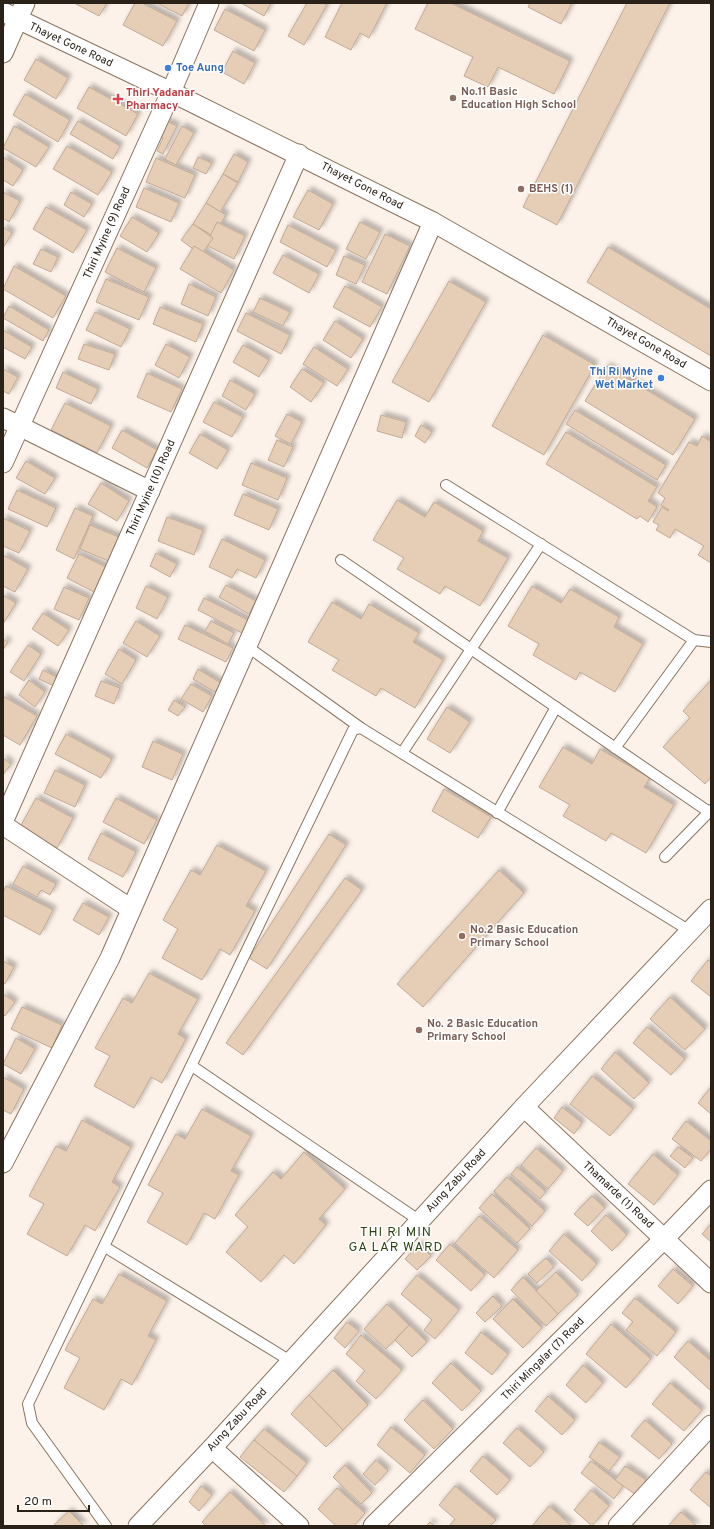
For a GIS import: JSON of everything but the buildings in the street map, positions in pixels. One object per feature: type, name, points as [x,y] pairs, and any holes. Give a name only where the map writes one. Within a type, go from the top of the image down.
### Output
[{"type":"street","name":"Thiri Myine (9) Road","points":[[3,463],[11,422],[171,92],[209,3]]},
{"type":"street","name":"Thayet Gone Road","points":[[15,12],[171,92],[299,154],[433,222],[711,381]]},
{"type":"street","points":[[3,53],[15,12]]},
{"type":"street","name":"Thiri Myine (10) Road","points":[[3,822],[299,154]]},
{"type":"street","points":[[3,1163],[110,958],[433,222]]},
{"type":"street","points":[[11,422],[150,491]]},
{"type":"street","points":[[3,825],[131,909]]},
{"type":"street","name":"Aung Zabu Road","points":[[138,1526],[292,1362],[524,1107],[711,909]]},
{"type":"street","name":"Thamarde (1) Road","points":[[524,1107],[711,1283]]},
{"type":"street","name":"Thiri Mingalar (7) Road","points":[[373,1526],[664,1239],[711,1190]]},
{"type":"street","points":[[618,1526],[711,1425]]},
{"type":"street","points":[[212,1448],[299,1526]]},
{"type":"lane","points":[[446,485],[694,640],[711,642]]},
{"type":"lane","points":[[402,753],[540,544]]},
{"type":"lane","points":[[341,560],[615,748],[710,811],[665,857]]},
{"type":"lane","points":[[615,748],[694,640]]},
{"type":"lane","points":[[248,646],[360,728],[690,931]]},
{"type":"lane","points":[[497,813],[556,707]]},
{"type":"lane","points":[[106,1526],[32,1423],[28,1404],[353,730],[360,728]]},
{"type":"lane","points":[[192,1066],[420,1221]]},
{"type":"lane","points":[[105,1247],[292,1362]]},
{"type":"place","name":"Toe Aung","points":[[168,68]]},
{"type":"place","name":"No.11 Basic Education High School","points":[[453,98]]},
{"type":"place","name":"Thiri Yadanar Pharmacy","points":[[118,99]]},
{"type":"place","name":"BEHS (1)","points":[[521,189]]},
{"type":"place","name":"Thi Ri Myine Wet Market","points":[[661,378]]},
{"type":"place","name":"No.2 Basic Education Primary School","points":[[462,936]]},
{"type":"place","name":"No. 2 Basic Education Primary School","points":[[419,1030]]},
{"type":"district","name":"THI RI MIN GA LAR WARD","points":[[396,1240]]}]
